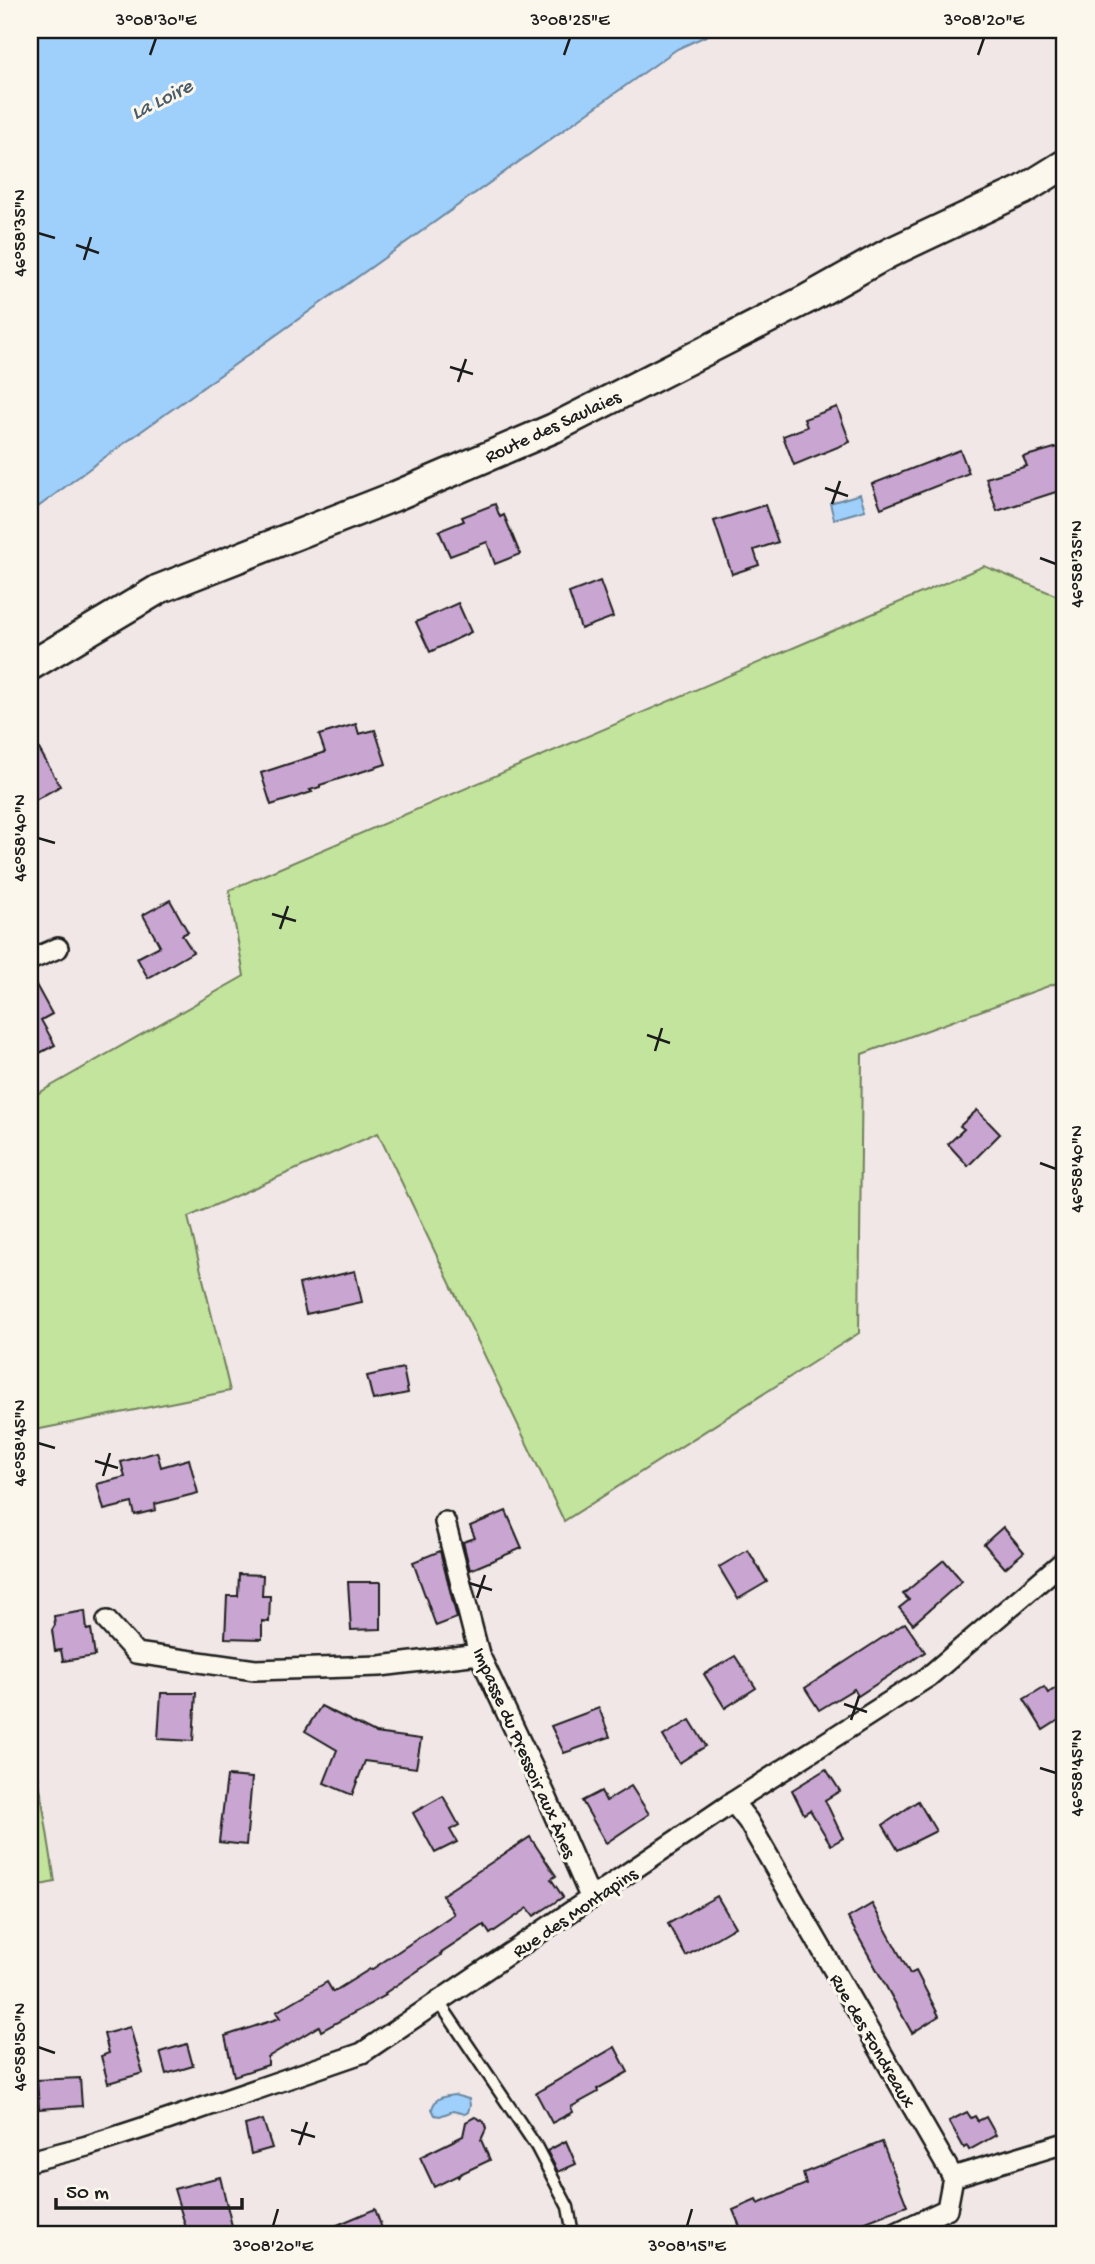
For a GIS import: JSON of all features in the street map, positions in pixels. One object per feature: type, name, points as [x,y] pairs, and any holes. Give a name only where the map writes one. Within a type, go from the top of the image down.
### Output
[{"type":"street","name":"Route des Saulaies","points":[[30,666],[159,589],[393,497],[554,428],[807,299],[889,253],[1023,190],[1065,164]]},
{"type":"street","points":[[30,960],[58,948]]},
{"type":"street","name":"Impasse du Pressoir aux Ânes","points":[[444,1522],[479,1654],[591,1899]]},
{"type":"street","name":"Rue des Montapins","points":[[30,2161],[167,2120],[362,2053],[733,1802],[928,1676],[1065,1560]]},
{"type":"street","name":"Impasse du Pressoir aux Ânes","points":[[107,1621],[136,1653],[255,1670],[380,1666],[479,1654]]},
{"type":"street","name":"Rue des Fondreaux","points":[[733,1802],[748,1821],[953,2178]]},
{"type":"street","points":[[894,2234],[947,2209],[953,2178],[1065,2143]]},
{"type":"lane","points":[[439,2003],[536,2146],[568,2207],[573,2234]]},
{"type":"green space","points":[[984,566],[1065,599],[1065,980],[862,1054],[859,1333],[564,1521],[378,1133],[188,1217],[230,1391],[30,1431],[30,1098],[244,976],[229,890]]},
{"type":"green space","points":[[30,1724],[55,1882],[30,1887]]},
{"type":"water","name":"La Loire","points":[[30,30],[719,30],[677,49],[30,513]]},
{"type":"water","points":[[860,494],[865,510],[834,519],[830,503]]},
{"type":"water","points":[[454,2095],[469,2099],[468,2112],[465,2114],[453,2111],[435,2115],[432,2109],[435,2102]]},
{"type":"building","points":[[837,407],[850,442],[794,465],[783,436],[807,427],[804,419]]},
{"type":"building","points":[[1065,445],[1065,489],[997,511],[986,478],[1027,466],[1023,457]]},
{"type":"building","points":[[960,450],[969,473],[881,508],[872,484]]},
{"type":"building","points":[[495,504],[500,517],[504,515],[520,554],[495,564],[487,542],[450,556],[439,531],[464,521],[462,517]]},
{"type":"building","points":[[765,505],[778,542],[754,550],[759,565],[732,574],[714,521]]},
{"type":"building","points":[[600,581],[613,617],[581,629],[569,593]]},
{"type":"building","points":[[458,603],[471,632],[430,652],[416,622]]},
{"type":"building","points":[[356,724],[359,734],[375,730],[386,764],[320,785],[310,790],[312,792],[271,805],[261,773],[325,752],[319,735]]},
{"type":"building","points":[[30,733],[60,786],[30,803]]},
{"type":"building","points":[[170,900],[188,932],[182,935],[193,952],[148,978],[137,958],[160,946],[143,915]]},
{"type":"building","points":[[30,974],[52,1014],[41,1020],[55,1045],[30,1058]]},
{"type":"building","points":[[977,1110],[1000,1134],[968,1166],[948,1144],[964,1129],[960,1126]]},
{"type":"building","points":[[355,1271],[362,1302],[306,1314],[299,1284]]},
{"type":"building","points":[[403,1368],[408,1393],[373,1400],[367,1376]]},
{"type":"building","points":[[157,1452],[161,1467],[189,1459],[198,1493],[155,1504],[156,1510],[135,1515],[132,1503],[104,1510],[97,1484],[125,1477],[121,1462]]},
{"type":"building","points":[[506,1511],[522,1548],[470,1570],[463,1542],[475,1538],[470,1526]]},
{"type":"building","points":[[1003,1527],[1024,1552],[1005,1568],[984,1544]]},
{"type":"building","points":[[748,1550],[767,1582],[738,1599],[719,1567]]},
{"type":"building","points":[[440,1551],[457,1618],[436,1626],[413,1562]]},
{"type":"building","points":[[944,1560],[962,1581],[913,1624],[899,1608],[909,1600],[903,1594]]},
{"type":"building","points":[[239,1574],[263,1575],[262,1596],[270,1596],[269,1622],[262,1621],[262,1639],[225,1638],[227,1596],[238,1596]]},
{"type":"building","points":[[348,1582],[381,1582],[381,1629],[351,1630]]},
{"type":"building","points":[[85,1611],[87,1630],[91,1629],[95,1656],[63,1661],[61,1650],[55,1651],[52,1630],[55,1625],[54,1616]]},
{"type":"building","points":[[905,1623],[925,1652],[858,1696],[854,1689],[819,1710],[805,1688]]},
{"type":"building","points":[[735,1656],[756,1688],[725,1708],[704,1674]]},
{"type":"building","points":[[1065,1682],[1065,1716],[1043,1730],[1024,1699],[1044,1687],[1048,1693]]},
{"type":"building","points":[[161,1693],[196,1693],[193,1741],[158,1739]]},
{"type":"building","points":[[321,1706],[375,1733],[421,1739],[416,1768],[365,1761],[352,1795],[324,1783],[337,1750],[305,1731]]},
{"type":"building","points":[[599,1708],[610,1737],[564,1753],[551,1726]]},
{"type":"building","points":[[690,1720],[706,1746],[679,1763],[663,1736]]},
{"type":"building","points":[[826,1769],[840,1791],[825,1800],[843,1838],[831,1845],[810,1810],[804,1814],[792,1790]]},
{"type":"building","points":[[227,1776],[252,1778],[246,1845],[219,1842]]},
{"type":"building","points":[[631,1786],[649,1814],[606,1843],[582,1801],[601,1791],[606,1801]]},
{"type":"building","points":[[443,1796],[459,1825],[450,1830],[457,1842],[435,1853],[413,1813]]},
{"type":"building","points":[[918,1801],[936,1831],[898,1850],[883,1825]]},
{"type":"building","points":[[530,1837],[556,1876],[551,1879],[563,1897],[534,1916],[528,1908],[490,1934],[484,1925],[385,1993],[386,1995],[321,2031],[319,2026],[268,2057],[268,2065],[234,2076],[225,2036],[280,2018],[276,2012],[327,1982],[333,1992],[371,1970],[454,1914],[442,1895]]},
{"type":"building","points":[[717,1896],[735,1927],[686,1956],[668,1924]]},
{"type":"building","points":[[872,1904],[910,1974],[916,1971],[939,2016],[912,2033],[848,1918]]},
{"type":"building","points":[[130,2027],[143,2073],[108,2083],[101,2056],[109,2053],[104,2034]]},
{"type":"building","points":[[187,2044],[193,2066],[166,2074],[160,2052]]},
{"type":"building","points":[[615,2047],[628,2072],[597,2089],[598,2092],[571,2107],[573,2112],[552,2123],[536,2093]]},
{"type":"building","points":[[80,2078],[82,2106],[39,2109],[37,2080]]},
{"type":"building","points":[[967,2112],[971,2118],[975,2116],[978,2121],[986,2117],[996,2135],[969,2150],[967,2146],[964,2148],[949,2121]]},
{"type":"building","points":[[475,2117],[484,2122],[486,2129],[481,2140],[490,2160],[460,2174],[458,2178],[458,2175],[434,2187],[420,2157],[463,2136],[466,2122]]},
{"type":"building","points":[[263,2120],[272,2148],[251,2154],[245,2125]]},
{"type":"building","points":[[566,2141],[576,2164],[558,2172],[547,2151]]},
{"type":"building","points":[[882,2142],[907,2206],[835,2234],[743,2234],[733,2210],[756,2200],[758,2204],[806,2184],[803,2173]]},
{"type":"building","points":[[220,2177],[234,2234],[188,2234],[174,2189]]},
{"type":"building","points":[[375,2209],[384,2234],[316,2234]]}]
